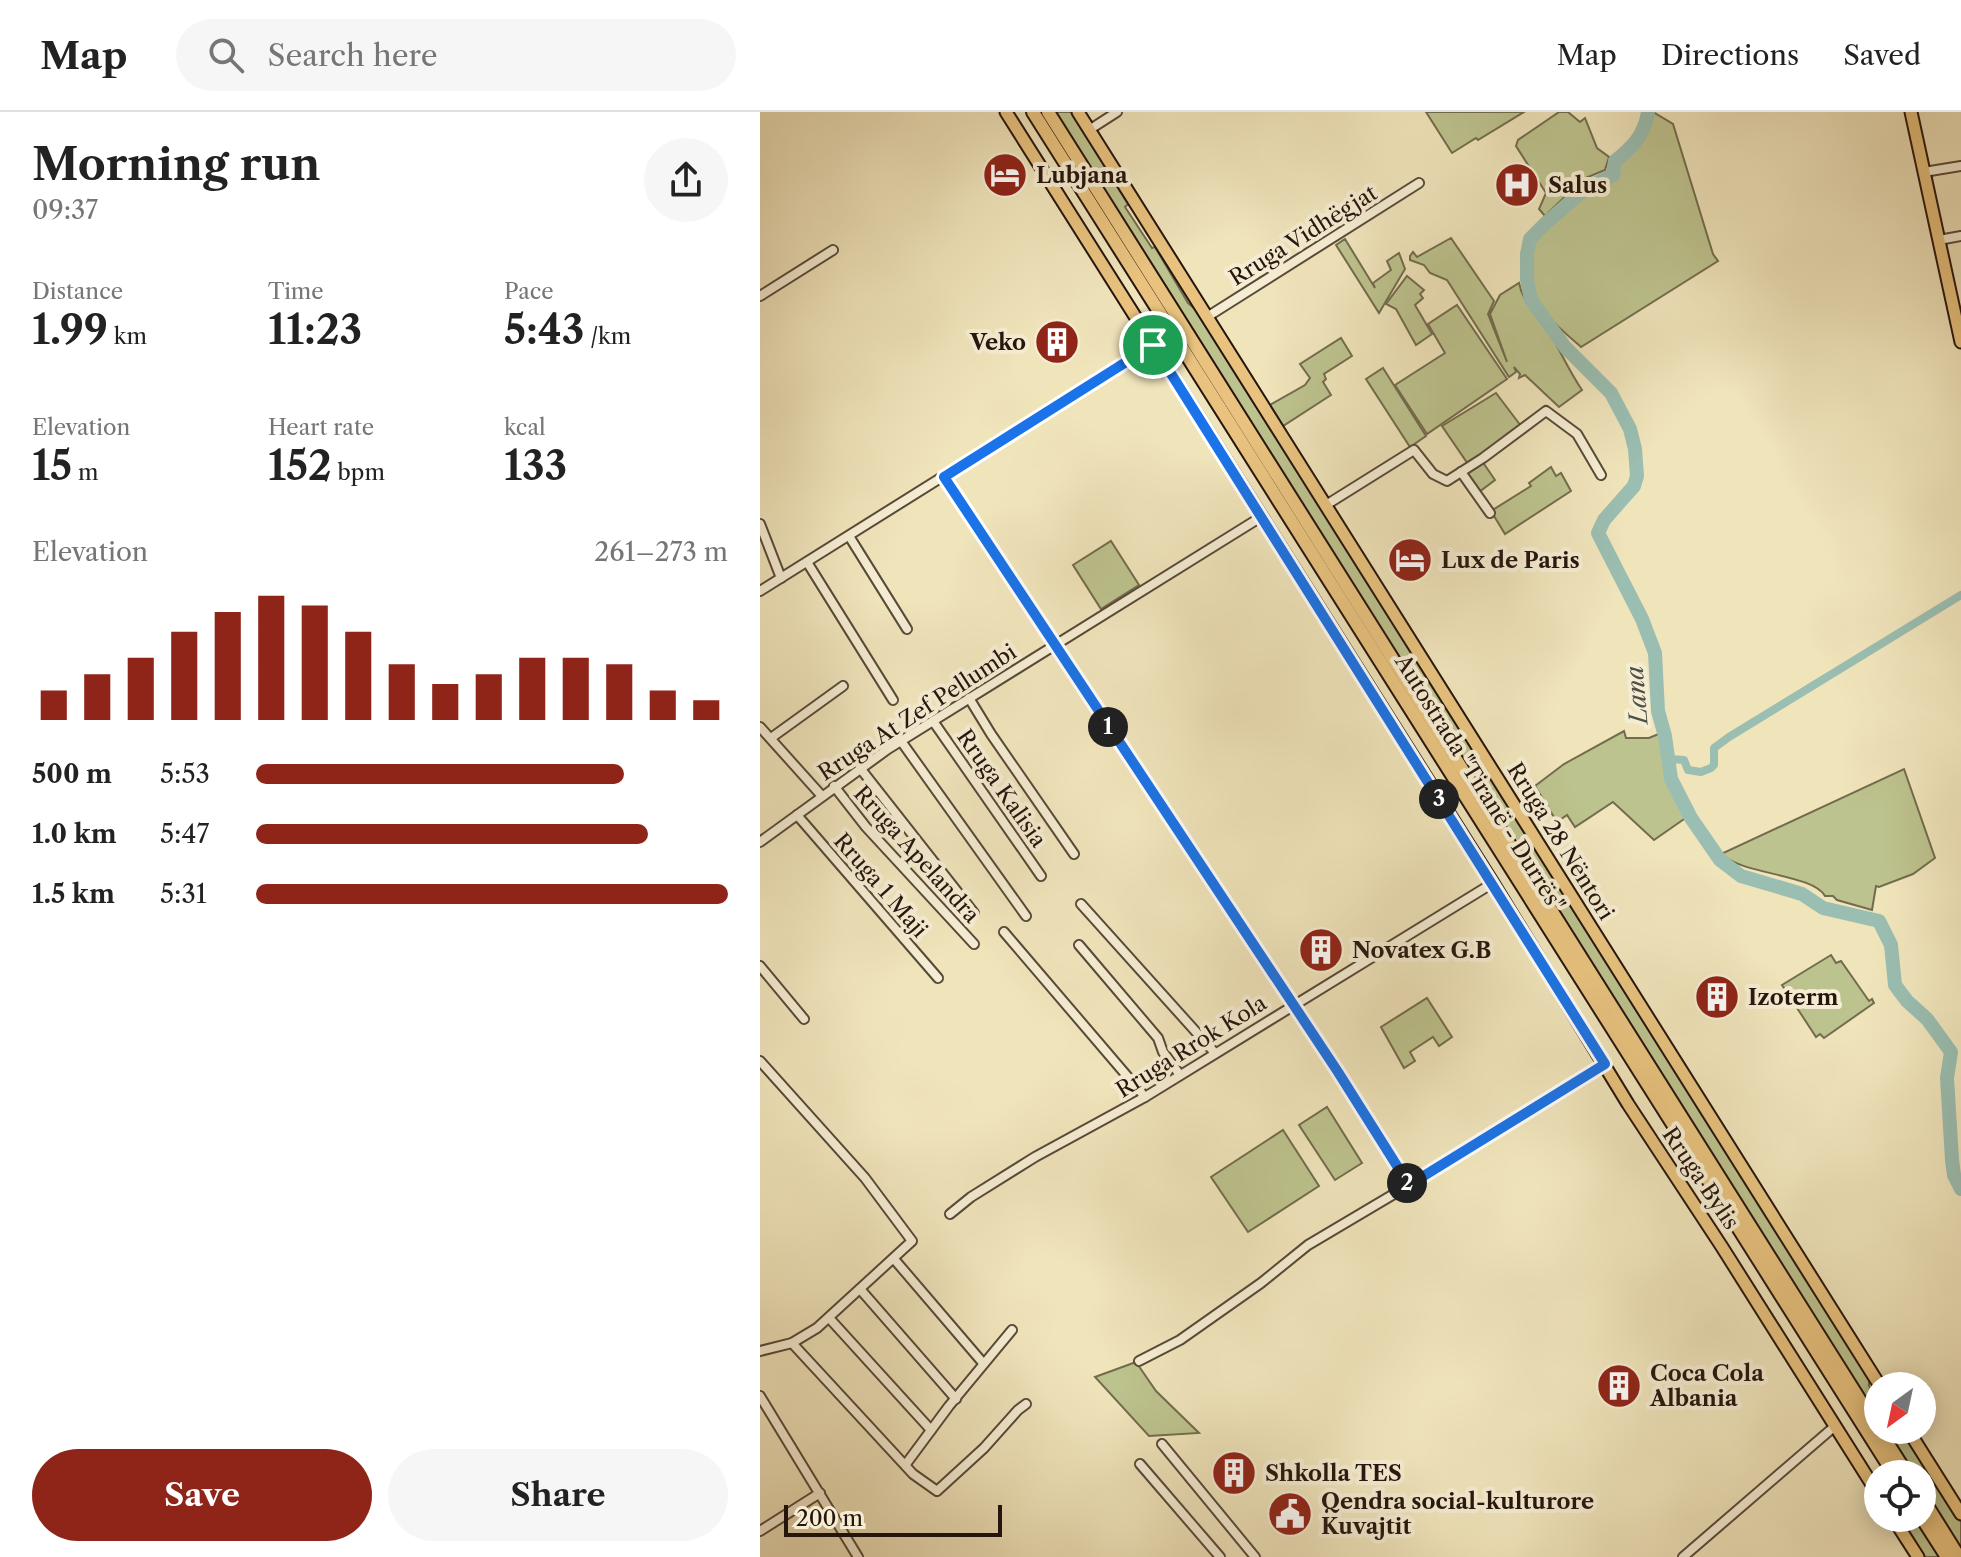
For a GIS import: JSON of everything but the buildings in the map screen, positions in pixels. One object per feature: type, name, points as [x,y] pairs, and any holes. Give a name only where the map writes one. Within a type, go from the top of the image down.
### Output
[{"type":"highway","name":"Autostrada \"Tiranë - Durrës\"","points":[[1033,112],[1885,1460]]},
{"type":"highway","name":"Autostrada \"Tiranë - Durrës\"","points":[[1048,112],[1864,1407]]},
{"type":"highway","points":[[1936,1520],[1959,1557]]},
{"type":"highway","points":[[1931,1532],[1947,1557]]},
{"type":"main road","name":"Rruga Bylis","points":[[1006,112],[1864,1472]]},
{"type":"main road","name":"Rruga 28 Nëntori","points":[[1078,112],[1871,1372]]},
{"type":"main road","points":[[1911,112],[1939,240],[1955,283],[1961,342]]},
{"type":"main road","points":[[1917,1444],[1961,1514]]},
{"type":"main road","points":[[1902,1532],[1918,1557]]},
{"type":"street","points":[[1089,130],[1117,112]]},
{"type":"street","points":[[1924,172],[1961,166]]},
{"type":"street","name":"Rruga Vidhëgjat","points":[[1207,317],[1419,183]]},
{"type":"street","points":[[1939,240],[1961,236]]},
{"type":"street","points":[[760,296],[833,250]]},
{"type":"street","points":[[760,591],[1153,345]]},
{"type":"street","points":[[1326,505],[1414,450],[1437,478],[1447,481],[1546,411],[1577,434],[1601,475]]},
{"type":"street","points":[[1461,472],[1490,513]]},
{"type":"street","points":[[944,477],[1409,1185]]},
{"type":"street","name":"Rruga At Zef Pellumbi","points":[[760,842],[821,795],[901,741],[1261,517]]},
{"type":"street","points":[[760,524],[781,578]]},
{"type":"street","points":[[849,536],[907,629]]},
{"type":"street","points":[[807,562],[893,700]]},
{"type":"street","points":[[771,738],[843,686]]},
{"type":"street","points":[[969,698],[1074,854]]},
{"type":"street","name":"Rruga Kalisia","points":[[933,721],[1041,876]]},
{"type":"street","points":[[760,727],[821,795]]},
{"type":"street","points":[[901,741],[1026,916]]},
{"type":"street","points":[[860,768],[974,913]]},
{"type":"street","name":"Rruga Apelandra","points":[[834,786],[866,827],[974,944]]},
{"type":"street","name":"Rruga 1 Maji","points":[[797,815],[938,978]]},
{"type":"street","name":"Rruga Rrok Kola","points":[[950,1214],[971,1197],[1035,1157],[1145,1097],[1493,883]]},
{"type":"street","points":[[1081,904],[1215,1053]]},
{"type":"street","points":[[1004,932],[1145,1097]]},
{"type":"street","points":[[1079,945],[1158,1038],[1163,1052],[1180,1075]]},
{"type":"street","points":[[760,966],[804,1019]]},
{"type":"street","points":[[760,1061],[865,1178],[912,1241],[830,1319],[792,1343],[760,1351]]},
{"type":"street","points":[[1139,1361],[1180,1340],[1261,1283],[1308,1245],[1605,1064]]},
{"type":"street","points":[[894,1259],[983,1363]]},
{"type":"street","points":[[860,1289],[956,1399]]},
{"type":"street","points":[[830,1319],[931,1430]]},
{"type":"street","points":[[906,1464],[1012,1330]]},
{"type":"street","points":[[792,1343],[920,1480],[934,1490],[940,1489],[1026,1404]]},
{"type":"street","points":[[760,1396],[858,1557]]},
{"type":"street","points":[[1683,1557],[1835,1426]]},
{"type":"street","points":[[1162,1444],[1255,1557]]},
{"type":"street","points":[[1140,1464],[1220,1557]]},
{"type":"street","points":[[760,1531],[820,1493]]},
{"type":"green space","points":[[1053,112],[1071,112],[1128,204],[1125,207],[1195,309],[1866,1372],[1864,1372],[1864,1396],[1492,808],[1489,796],[1464,763]]},
{"type":"green space","points":[[1426,112],[1524,112],[1452,153]]},
{"type":"green space","points":[[1559,112],[1568,112],[1580,122],[1585,118],[1597,148],[1609,157],[1605,170],[1583,179],[1545,216],[1539,209],[1546,193],[1516,146],[1518,140]]},
{"type":"green space","points":[[1653,112],[1673,124],[1713,254],[1718,261],[1581,347],[1549,317],[1535,297],[1530,267],[1533,243],[1546,226],[1581,195],[1614,178],[1618,164],[1643,137]]},
{"type":"green space","points":[[1451,238],[1494,301],[1488,314],[1507,362],[1490,314],[1500,295],[1519,283],[1524,297],[1548,330],[1582,390],[1559,407],[1525,375],[1519,378],[1520,374],[1514,367],[1516,372],[1509,377],[1447,280],[1410,260],[1413,252],[1417,257]]},
{"type":"green space","points":[[1345,239],[1375,288],[1373,283],[1391,270],[1387,261],[1399,253],[1405,269],[1379,313],[1336,245]]},
{"type":"green space","points":[[1407,276],[1424,290],[1420,294],[1423,298],[1415,305],[1432,334],[1416,345],[1396,309],[1386,304]]},
{"type":"green space","points":[[1457,305],[1507,379],[1427,434],[1395,385],[1445,353],[1428,324]]},
{"type":"green space","points":[[1341,338],[1352,356],[1324,374],[1326,379],[1323,382],[1331,395],[1283,426],[1270,405],[1305,385],[1310,378],[1300,364]]},
{"type":"green space","points":[[1383,368],[1426,436],[1410,447],[1366,379]]},
{"type":"green space","points":[[1496,393],[1521,426],[1468,464],[1442,426]]},
{"type":"green space","points":[[1482,461],[1495,480],[1479,492],[1466,473]]},
{"type":"green space","points":[[1551,467],[1556,476],[1561,473],[1571,491],[1505,534],[1491,511],[1531,486],[1529,483]]},
{"type":"green space","points":[[1111,541],[1139,585],[1101,609],[1073,565]]},
{"type":"green space","points":[[1624,731],[1626,738],[1649,738],[1661,733],[1668,779],[1687,817],[1654,840],[1613,802],[1575,827],[1567,815],[1557,822],[1535,786],[1564,764]]},
{"type":"green space","points":[[1904,769],[1935,858],[1913,874],[1876,886],[1872,910],[1825,896],[1807,883],[1745,866],[1721,854]]},
{"type":"green space","points":[[1831,955],[1836,963],[1841,961],[1869,1001],[1872,999],[1874,1003],[1824,1038],[1820,1034],[1816,1037],[1782,985]]},
{"type":"green space","points":[[1427,998],[1452,1037],[1439,1046],[1433,1037],[1410,1052],[1415,1061],[1404,1068],[1381,1027]]},
{"type":"green space","points":[[1327,1107],[1362,1163],[1335,1180],[1299,1125]]},
{"type":"green space","points":[[1283,1130],[1319,1186],[1248,1232],[1211,1177]]},
{"type":"green space","points":[[1136,1362],[1156,1391],[1199,1433],[1149,1436],[1095,1377]]},
{"type":"green space","points":[[1894,1444],[1911,1444],[1921,1460],[1904,1460]]},
{"type":"green space","points":[[1936,1483],[1961,1522],[1961,1551],[1936,1511]]},
{"type":"green space","points":[[1907,1532],[1925,1532],[1940,1557],[1923,1557]]},
{"type":"waterway","name":"Lana","points":[[1648,112],[1637,140],[1615,161],[1613,175],[1586,188],[1546,223],[1530,239],[1527,254],[1531,300],[1565,347],[1611,393],[1630,429],[1637,476],[1634,486],[1604,520],[1598,533],[1642,619],[1655,653],[1658,711],[1671,779],[1691,818],[1720,860],[1741,876],[1802,894],[1823,908],[1879,921],[1891,945],[1895,985],[1927,1019],[1951,1052],[1947,1078],[1952,1160],[1954,1175],[1961,1189]]},
{"type":"waterway","points":[[1670,759],[1684,760],[1688,770],[1701,772],[1711,768],[1714,765],[1714,748],[1729,737],[1961,595]]},
{"type":"place","name":"Lubjana","points":[[1005,175]]},
{"type":"place","name":"Salus","points":[[1517,185]]},
{"type":"place","name":"Veko","points":[[1057,342]]},
{"type":"place","name":"Lux de Paris","points":[[1410,560]]},
{"type":"place","name":"Novatex G.B","points":[[1321,950]]},
{"type":"place","name":"Izoterm","points":[[1717,997]]},
{"type":"place","name":"Coca Cola Albania","points":[[1619,1386]]},
{"type":"place","name":"Shkolla TES","points":[[1234,1473]]},
{"type":"place","name":"Qendra social-kulturore Kuvajtit","points":[[1290,1514]]},
{"type":"route","points":[[1153,345],[1605,1064],[1409,1185],[1338,1072],[944,477],[1153,345]]}]
